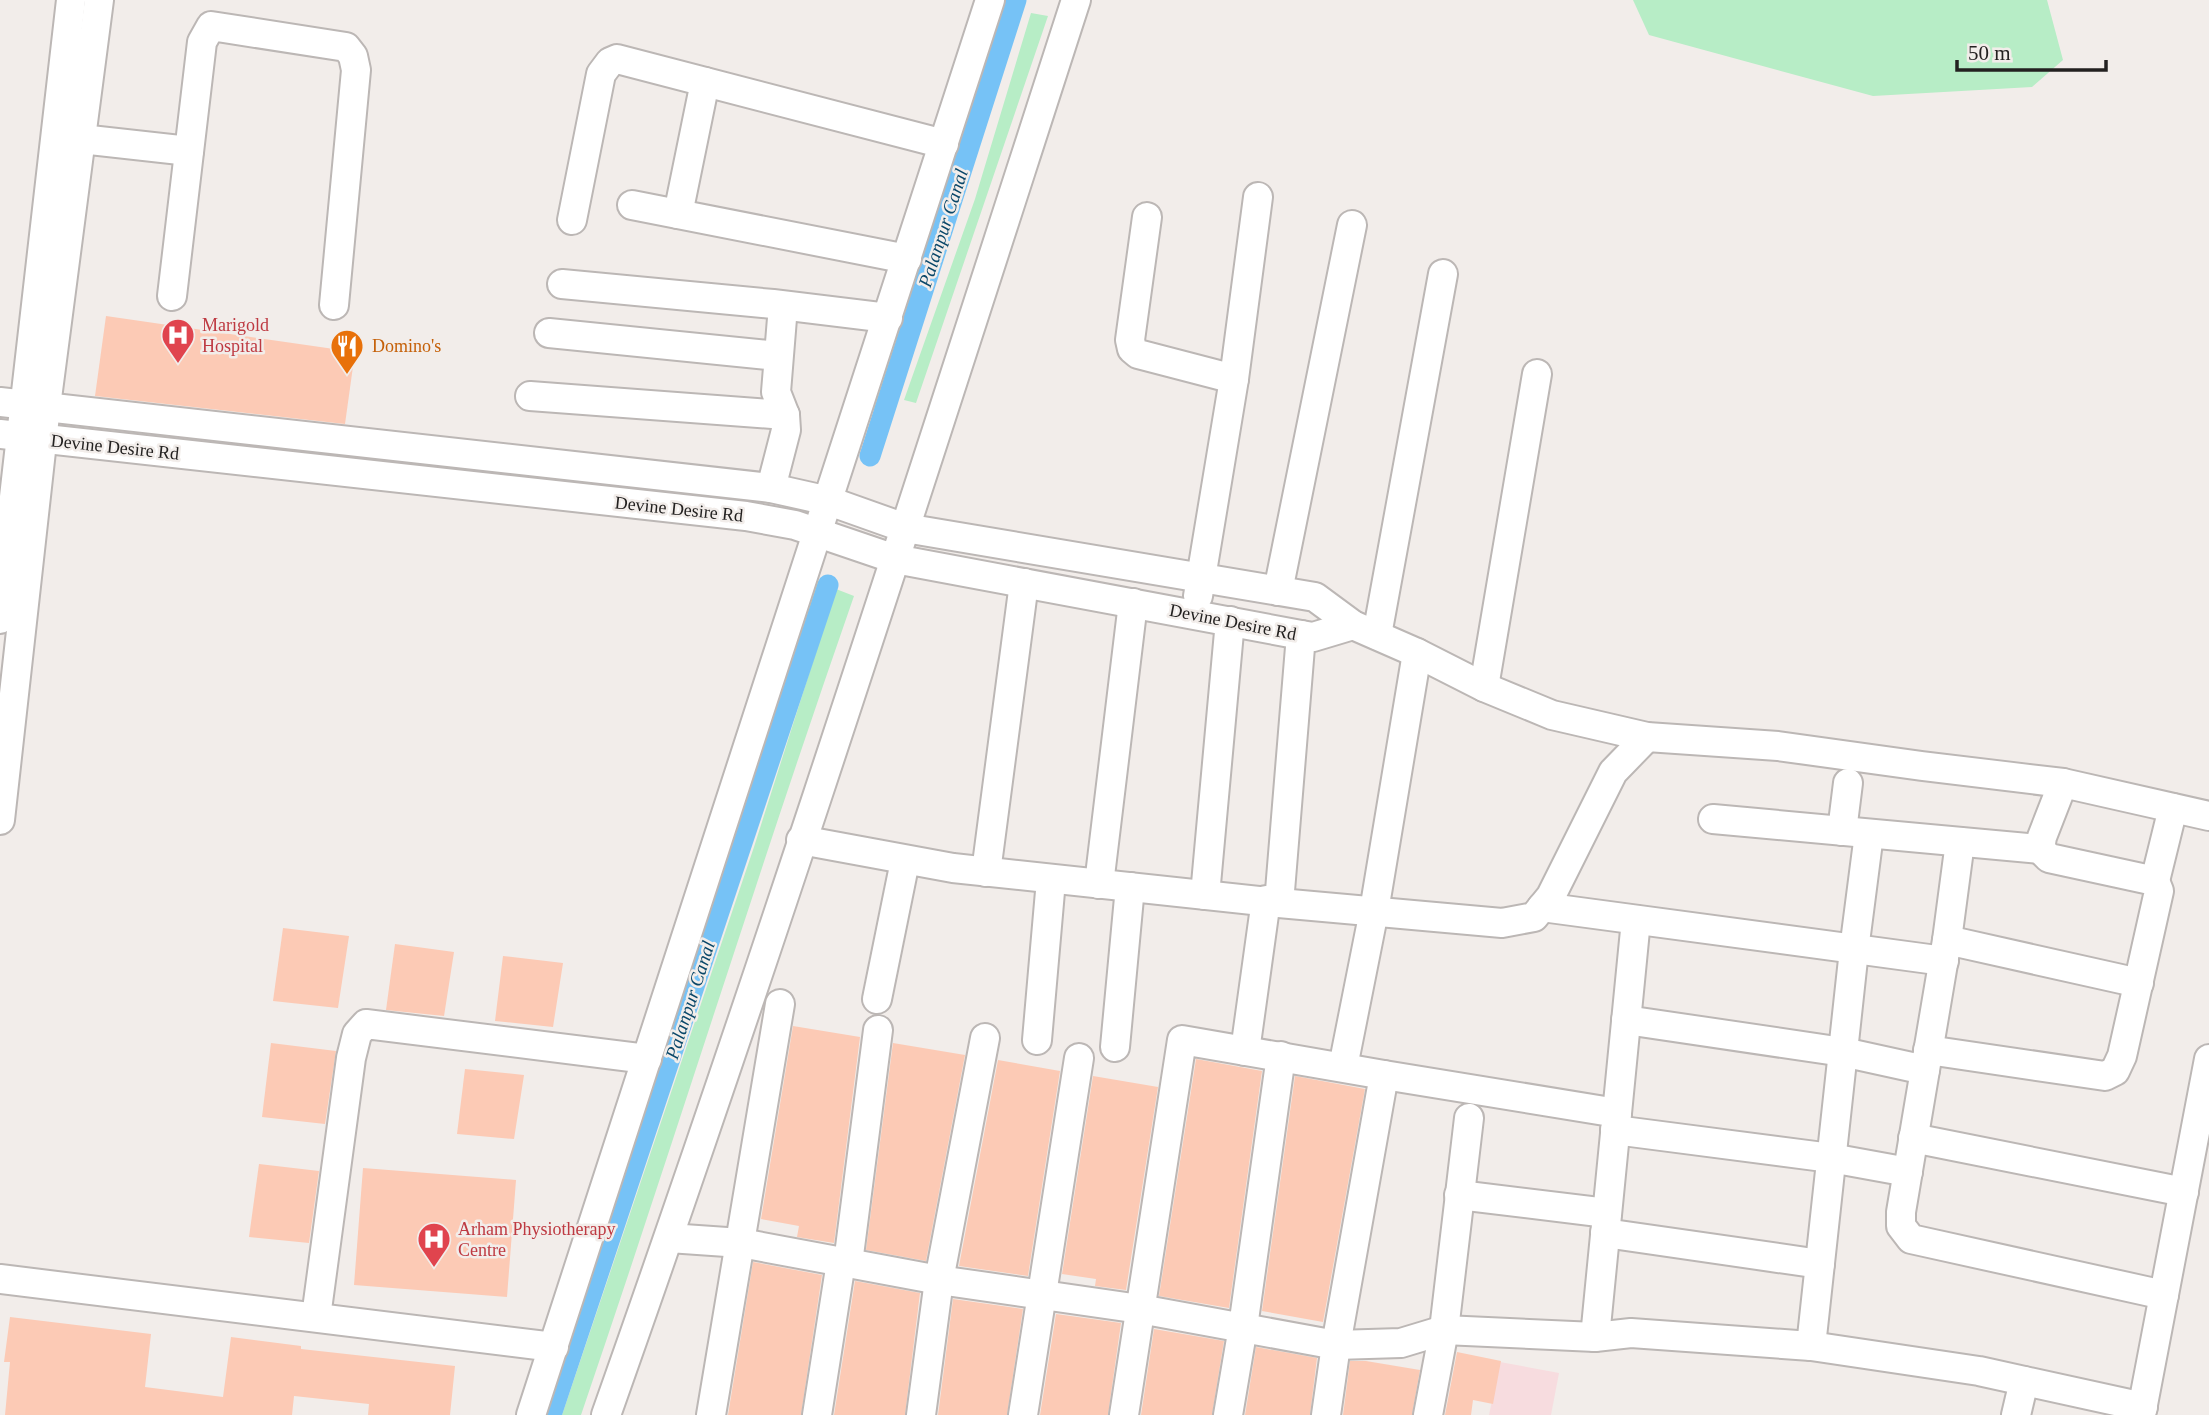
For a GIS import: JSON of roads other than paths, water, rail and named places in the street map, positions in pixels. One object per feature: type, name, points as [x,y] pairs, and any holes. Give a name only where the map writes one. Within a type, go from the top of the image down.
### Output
[{"type":"street","points":[[69,138],[71,0]]},
{"type":"street","points":[[0,820],[9,604],[24,404],[50,291],[69,138],[99,0]]},
{"type":"street","points":[[531,1415],[990,0]]},
{"type":"street","points":[[606,1415],[669,1238],[802,840],[1076,0]]},
{"type":"street","points":[[172,296],[202,42],[211,26],[346,47],[353,56],[356,70],[334,305]]},
{"type":"street","points":[[572,220],[601,74],[610,62],[617,60],[944,144]]},
{"type":"street","points":[[678,214],[705,82]]},
{"type":"street","points":[[69,138],[189,151]]},
{"type":"street","points":[[1195,615],[1234,379],[1258,197]]},
{"type":"street","points":[[632,205],[907,259]]},
{"type":"street","points":[[1147,217],[1130,340],[1132,349],[1138,354],[1234,379]]},
{"type":"street","points":[[1278,591],[1352,225]]},
{"type":"street","points":[[1443,274],[1365,630],[1552,716],[1647,737],[1778,746],[2063,783],[2209,816]]},
{"type":"street","points":[[562,284],[888,318]]},
{"type":"street","points":[[771,488],[786,430],[785,415],[776,392],[783,306]]},
{"type":"street","points":[[549,333],[778,356]]},
{"type":"street","points":[[1484,687],[1537,374]]},
{"type":"street","points":[[530,396],[785,415]]},
{"type":"street","name":"Devine Desire Rd","points":[[24,404],[771,488],[829,501],[905,528],[1315,597],[1365,630]]},
{"type":"street","name":"Devine Desire Rd","points":[[21,436],[746,516],[795,525],[895,559],[1301,635],[1312,637],[1365,630]]},
{"type":"street","points":[[986,872],[1024,583]]},
{"type":"street","points":[[1099,884],[1133,603]]},
{"type":"street","points":[[1205,895],[1230,621]]},
{"type":"street","points":[[1245,1051],[1272,902],[1301,635]]},
{"type":"street","points":[[1343,1067],[1374,911],[1417,653]]},
{"type":"street","points":[[1605,727],[1613,772]]},
{"type":"street","points":[[802,840],[905,861],[1051,880],[1502,923],[1534,917],[1551,896],[1613,772],[1647,737]]},
{"type":"street","points":[[1811,1346],[1854,950],[1855,832],[1848,783]]},
{"type":"street","points":[[2040,849],[2063,783]]},
{"type":"street","points":[[1626,1020],[1843,1052],[2105,1076],[2115,1071],[2122,1056],[2159,891],[2155,881],[2173,808]]},
{"type":"street","points":[[1713,819],[2040,849],[2049,858],[2155,881]]},
{"type":"street","points":[[1960,842],[1945,950],[1901,1212],[1901,1226],[1911,1239],[2164,1295]]},
{"type":"street","points":[[877,999],[905,861]]},
{"type":"street","points":[[1037,1040],[1051,880]]},
{"type":"street","points":[[1115,1046],[1130,887]]},
{"type":"street","points":[[1542,907],[1854,950],[1945,950],[2139,983]]},
{"type":"street","points":[[1595,1337],[1636,920]]},
{"type":"street","points":[[711,1415],[780,1004]]},
{"type":"street","points":[[316,1317],[351,1058],[357,1034],[366,1024],[647,1059]]},
{"type":"street","points":[[817,1415],[845,1262],[878,1030]]},
{"type":"street","points":[[921,1415],[939,1280],[985,1038]]},
{"type":"street","points":[[1124,1415],[1182,1040],[1384,1074],[1616,1121],[1908,1172]]},
{"type":"street","points":[[1228,1415],[1281,1056]]},
{"type":"street","points":[[1023,1415],[1079,1058]]},
{"type":"street","points":[[669,1238],[741,1243],[939,1280],[1140,1309],[1336,1345],[1401,1343],[1444,1330],[1595,1337],[1631,1333],[1811,1346],[2010,1371],[2142,1411],[2184,1192],[2204,1108],[2209,1059]]},
{"type":"street","points":[[1326,1415],[1384,1074]]},
{"type":"street","points":[[1428,1415],[1444,1330],[1469,1118]]},
{"type":"street","points":[[1913,1138],[2184,1192]]},
{"type":"street","points":[[1459,1195],[1819,1265]]},
{"type":"street","points":[[0,1279],[554,1347]]},
{"type":"street","points":[[2010,1371],[2016,1415]]},
{"type":"waterway","name":"Palanpur Canal","points":[[870,456],[1016,0]]},
{"type":"waterway","name":"Palanpur Canal","points":[[551,1415],[828,585]]},
{"type":"place","name":"Marigold Hospital","points":[[178,365]]},
{"type":"place","name":"Domino's","points":[[347,376]]},
{"type":"place","name":"Arham Physiotherapy Centre","points":[[434,1269]]}]
